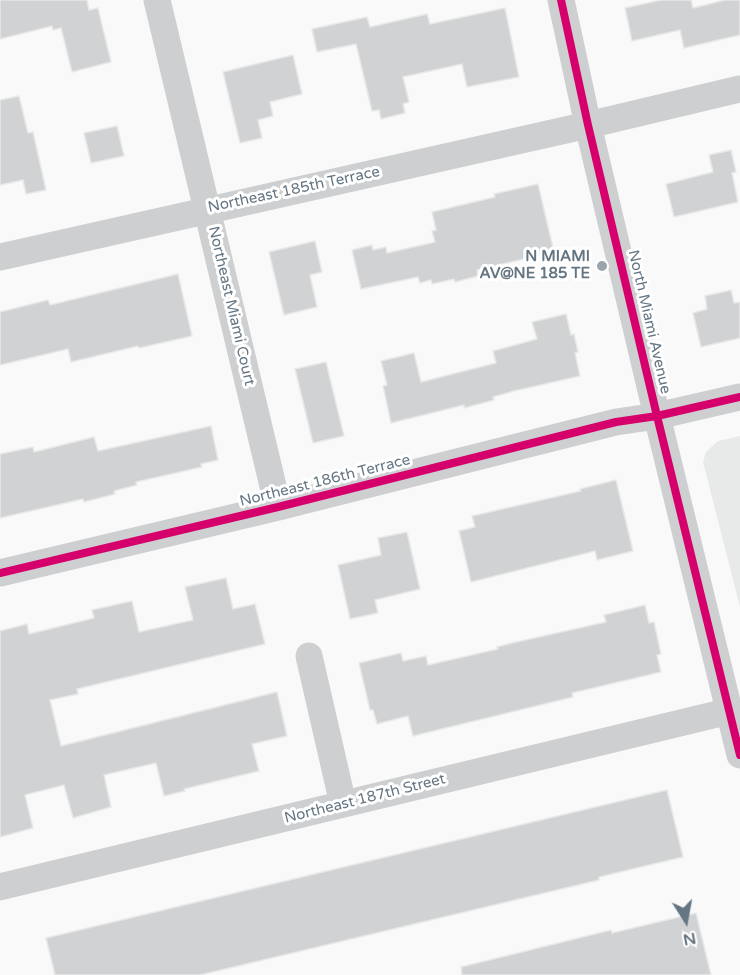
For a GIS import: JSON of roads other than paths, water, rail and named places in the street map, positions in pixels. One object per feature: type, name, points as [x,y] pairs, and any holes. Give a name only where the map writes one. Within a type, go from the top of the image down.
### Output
[{"type":"street","name":"Northeast Miami Court","points":[[157,0],[279,507]]},
{"type":"street","name":"North Miami Avenue","points":[[561,0],[588,125],[740,755]]},
{"type":"street","name":"Northeast 185th Terrace","points":[[0,257],[740,89]]},
{"type":"street","name":"Northeast 186th Terrace","points":[[0,573],[279,507],[616,422],[657,416],[740,397]]},
{"type":"street","points":[[309,656],[343,804]]},
{"type":"street","name":"Northeast 187th Street","points":[[0,887],[730,711]]},
{"type":"place","name":"N MIAMI AV@NE 185 TE","points":[[602,266]]}]
